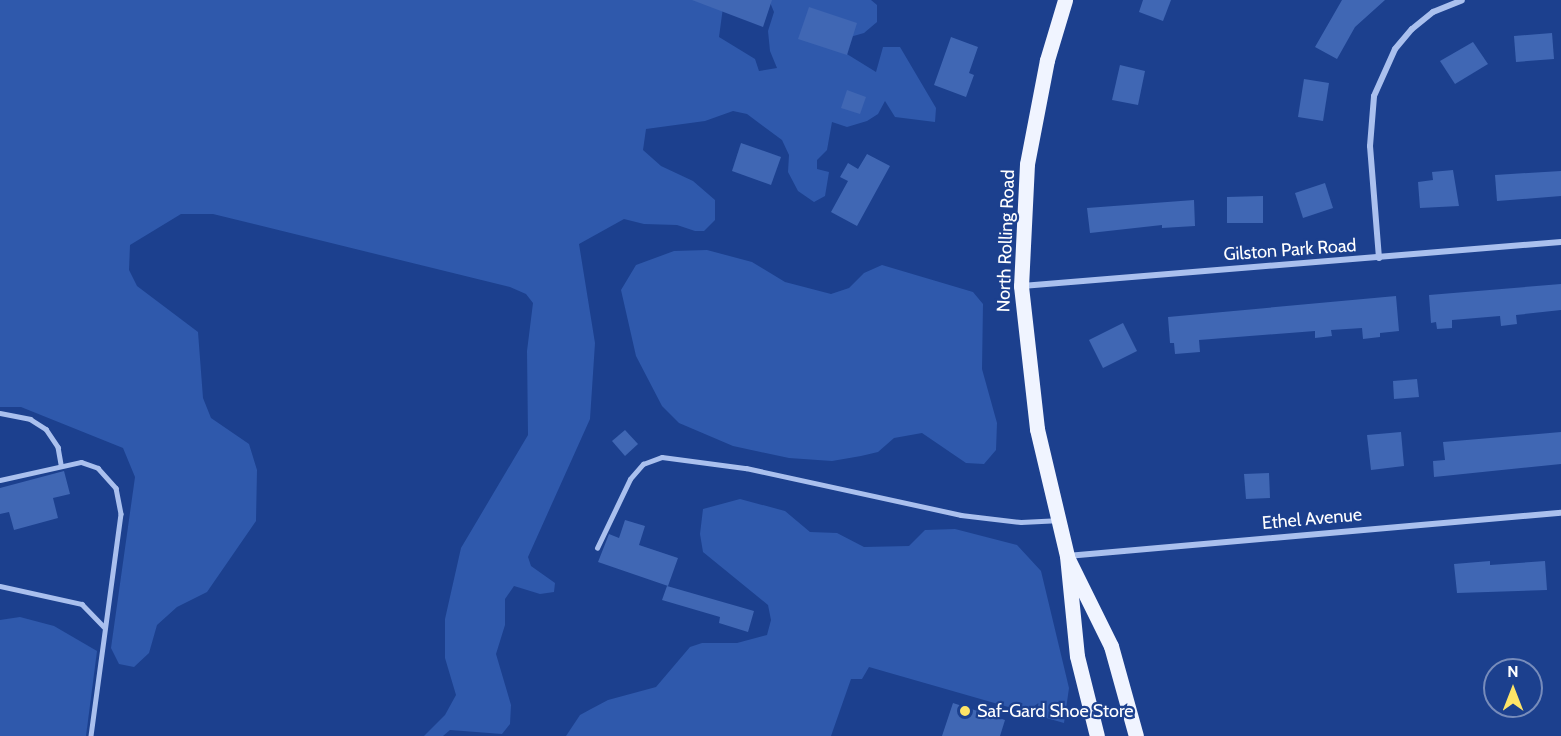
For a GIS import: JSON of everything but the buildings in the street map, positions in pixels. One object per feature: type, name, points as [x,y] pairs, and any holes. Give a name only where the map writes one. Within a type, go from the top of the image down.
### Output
[{"type":"main road","name":"North Rolling Road","points":[[1062,1],[1047,60],[1027,164],[1021,286],[1037,429],[1059,519],[1066,556],[1077,656],[1097,736]]},
{"type":"main road","name":"North Rolling Road","points":[[1066,556],[1111,646],[1136,736]]},
{"type":"street","points":[[1379,258],[1370,146],[1374,96],[1395,49],[1412,29],[1433,12],[1462,0]]},
{"type":"street","name":"Gilston Park Road","points":[[1021,286],[1561,242]]},
{"type":"street","name":"Ethel Avenue","points":[[1066,556],[1561,513]]},
{"type":"lane","points":[[0,413],[30,419],[46,429],[58,447],[61,464]]},
{"type":"lane","points":[[597,548],[630,478],[644,464],[662,457],[746,468],[961,514],[1022,522],[1059,519]]},
{"type":"lane","points":[[0,480],[61,464],[81,462],[98,468],[113,483],[120,500],[119,534],[91,736]]},
{"type":"lane","points":[[0,586],[82,604],[105,628]]},
{"type":"shaded area","points":[[0,0],[724,0],[719,37],[755,59],[759,71],[777,68],[770,51],[768,31],[774,12],[769,0],[871,0],[877,5],[877,22],[864,33],[829,43],[876,72],[883,47],[900,47],[936,108],[935,122],[895,117],[885,101],[878,114],[867,121],[847,127],[832,122],[827,150],[817,160],[817,169],[829,172],[825,196],[814,202],[798,191],[788,172],[789,155],[782,140],[747,114],[733,111],[705,121],[646,129],[643,150],[661,166],[693,181],[715,200],[715,220],[704,231],[695,231],[677,225],[644,224],[624,219],[579,244],[595,343],[590,419],[528,557],[531,566],[555,583],[554,592],[540,594],[514,586],[505,599],[505,625],[496,654],[511,705],[510,724],[502,734],[450,730],[443,736],[424,736],[445,715],[456,695],[445,658],[445,619],[461,548],[528,435],[527,351],[533,303],[526,294],[510,287],[213,214],[181,214],[130,245],[129,270],[137,286],[198,332],[203,398],[211,418],[249,444],[257,470],[256,521],[207,592],[177,607],[157,625],[149,653],[134,667],[119,664],[111,648],[135,477],[123,448],[21,407],[0,407]]},
{"type":"shaded area","points":[[707,250],[752,262],[785,282],[831,294],[849,288],[864,273],[882,265],[973,292],[983,304],[982,369],[997,423],[996,450],[984,464],[966,463],[922,433],[894,438],[878,452],[861,456],[832,461],[789,458],[733,446],[679,423],[662,406],[636,356],[621,290],[636,265],[674,251]]},
{"type":"shaded area","points":[[740,499],[785,511],[810,532],[837,533],[864,547],[909,546],[925,530],[955,529],[1017,545],[1041,571],[1069,688],[1064,723],[869,667],[862,679],[851,679],[831,736],[566,736],[580,715],[591,709],[608,700],[656,687],[690,647],[702,643],[737,643],[767,635],[771,620],[768,605],[703,552],[700,534],[703,509]]},
{"type":"shaded area","points":[[20,617],[54,626],[97,651],[86,736],[0,736],[0,620]]},
{"type":"place","name":"Saf-Gard Shoe Store","points":[[965,711]]}]
